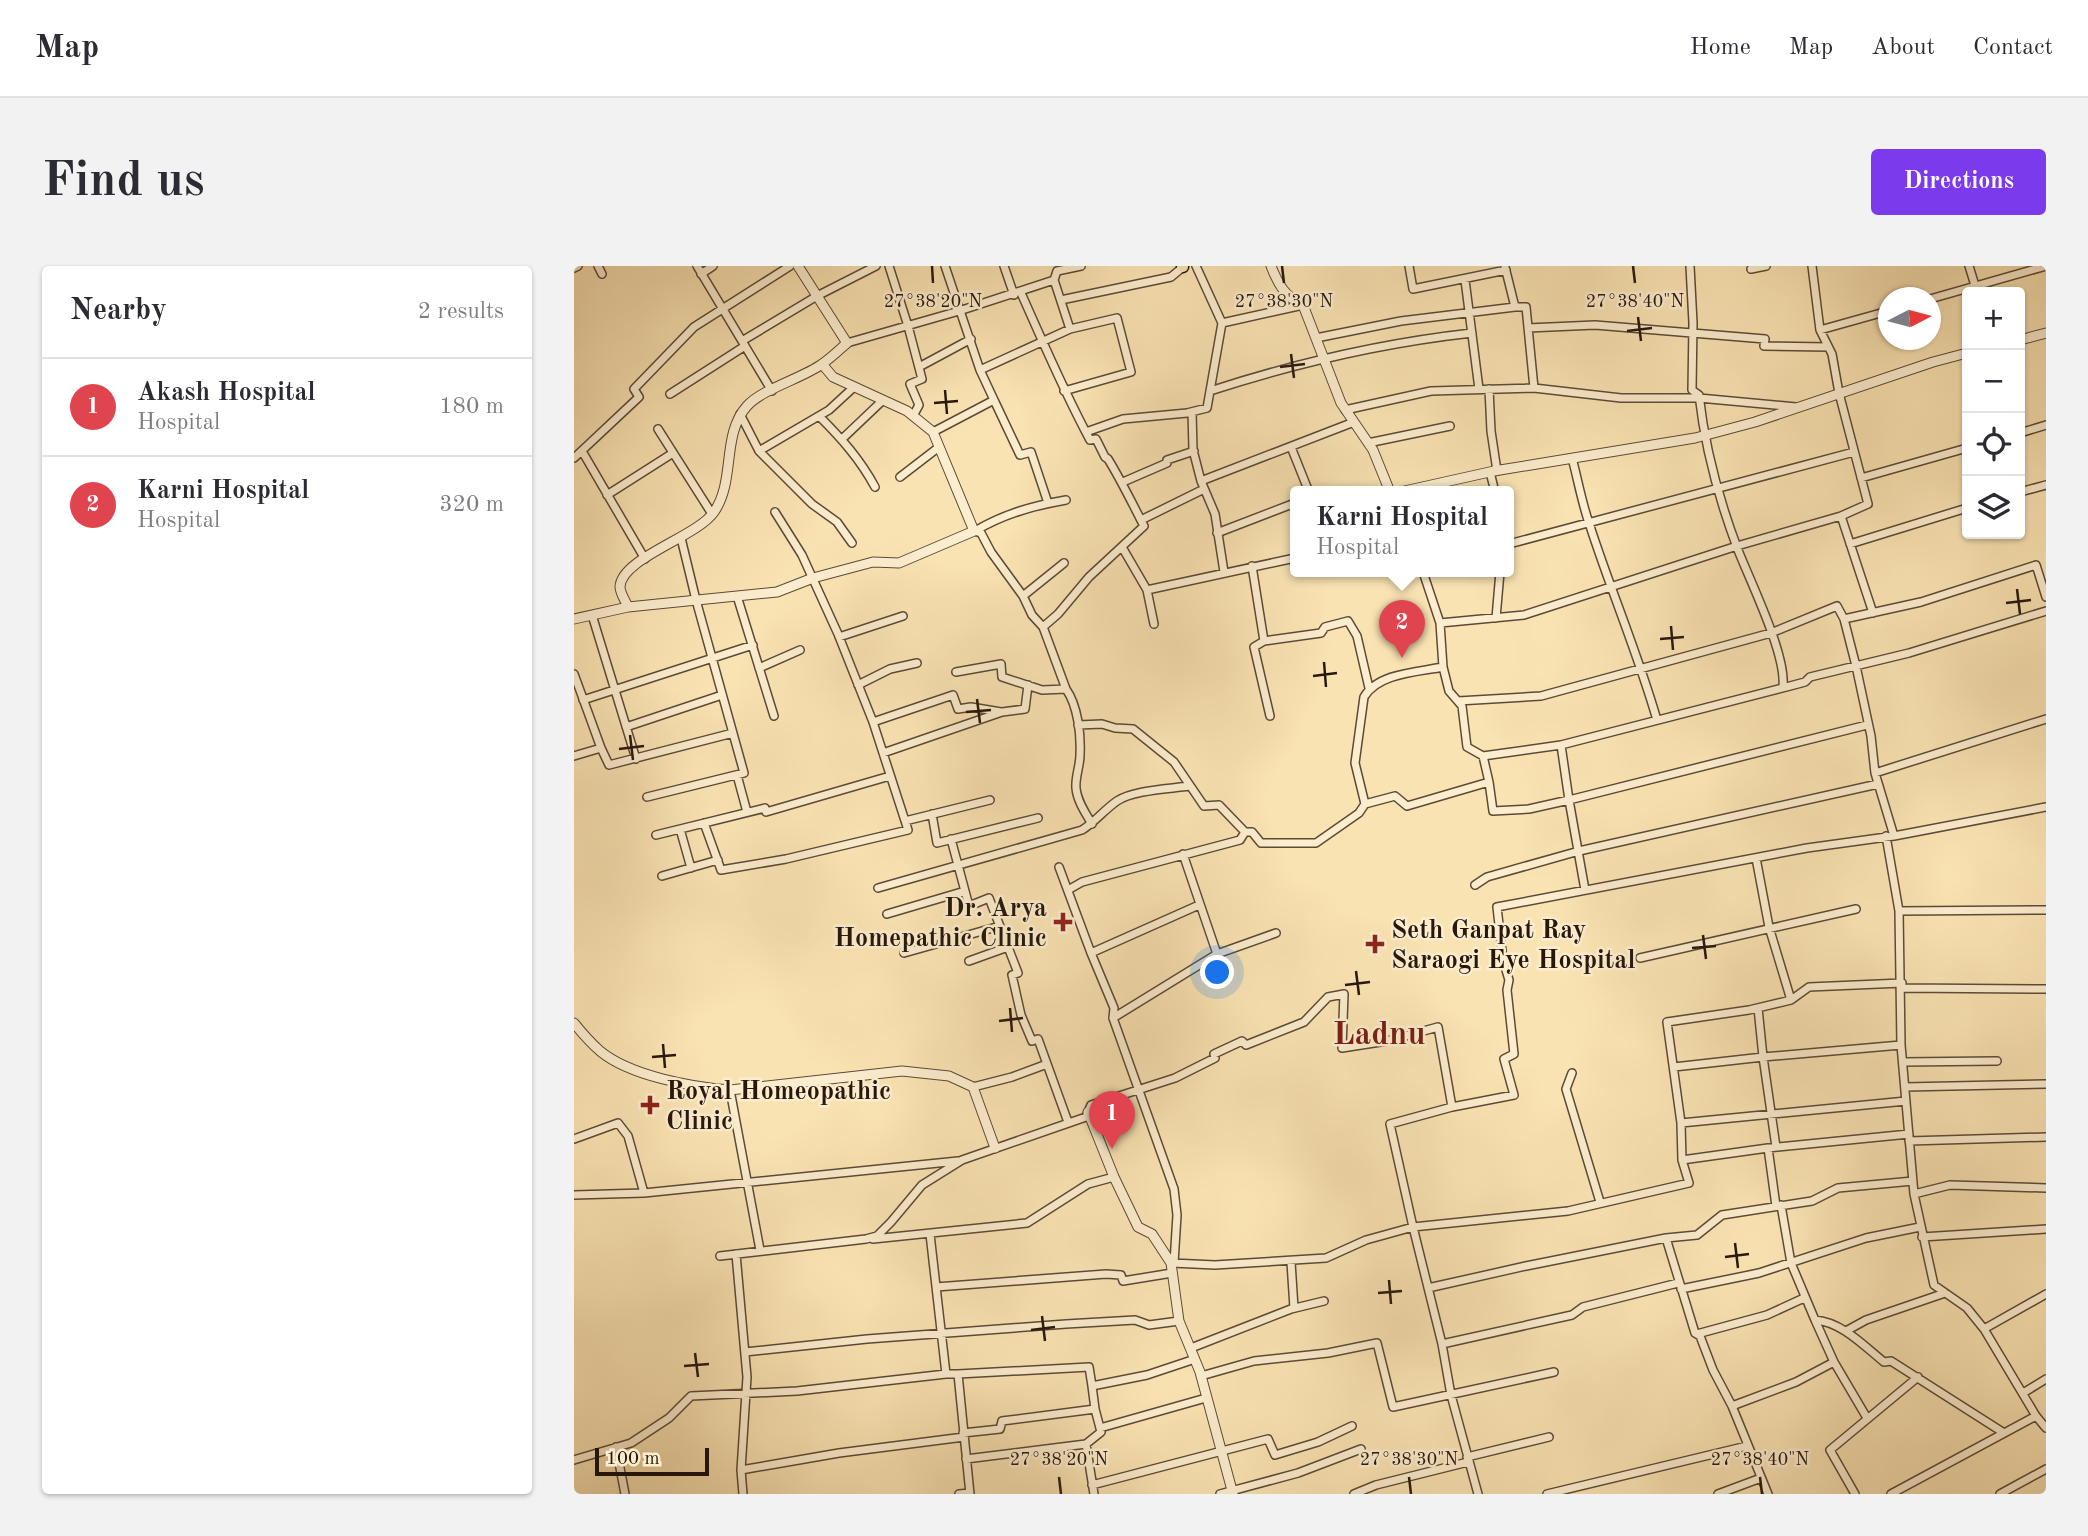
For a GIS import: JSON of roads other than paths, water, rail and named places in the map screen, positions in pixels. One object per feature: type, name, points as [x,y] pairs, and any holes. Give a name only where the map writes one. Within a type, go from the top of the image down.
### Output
[{"type":"street","points":[[713,266],[699,270],[772,391]]},
{"type":"street","points":[[574,458],[639,397],[634,389],[694,327],[790,266]]},
{"type":"street","points":[[798,266],[847,343]]},
{"type":"street","points":[[670,394],[817,296],[876,266]]},
{"type":"street","points":[[889,266],[922,379],[910,384],[919,405],[913,416]]},
{"type":"street","points":[[945,266],[980,370],[1020,455],[1031,452],[1048,503]]},
{"type":"street","points":[[1004,266],[1090,440],[1096,439],[1123,482],[1144,526],[1089,577],[1058,614],[1043,627]]},
{"type":"street","points":[[1070,329],[1055,280],[1057,271],[1081,266]]},
{"type":"street","points":[[1061,300],[1171,277],[1183,266]]},
{"type":"street","points":[[1086,432],[1123,419],[1207,408],[1222,323],[1196,266]]},
{"type":"street","points":[[1271,266],[1289,299],[1303,305],[1340,403],[1368,443],[1387,486]]},
{"type":"street","points":[[1409,266],[1413,289],[1465,281],[1505,268],[1514,307]]},
{"type":"street","points":[[1690,266],[1692,390],[1699,397],[1703,436],[1737,546],[1771,633],[1784,674],[1783,686]]},
{"type":"street","points":[[1751,269],[1766,266]]},
{"type":"street","points":[[1440,623],[1524,615],[1737,546],[1841,516],[1868,504],[1839,393],[1832,354],[1820,330],[1812,266]]},
{"type":"street","points":[[1969,266],[1975,287]]},
{"type":"street","points":[[1985,287],[2046,266]]},
{"type":"street","points":[[628,607],[620,589],[624,574],[697,528],[712,514],[725,484],[729,446],[740,414],[750,402],[822,364],[847,343],[959,312],[1055,280]]},
{"type":"street","points":[[1465,281],[1479,389]]},
{"type":"street","points":[[1941,297],[1962,293]]},
{"type":"street","points":[[1222,323],[1303,305]]},
{"type":"street","points":[[1316,338],[1401,321],[1526,307],[1534,388]]},
{"type":"street","points":[[1820,330],[1878,314]]},
{"type":"street","points":[[980,370],[1070,329],[1117,318],[1131,372],[1064,391]]},
{"type":"street","points":[[1528,328],[1595,325],[1765,339],[1764,346],[1828,347]]},
{"type":"street","points":[[1210,391],[1323,358],[1405,340],[1472,332]]},
{"type":"street","points":[[2025,339],[2046,333]]},
{"type":"street","points":[[919,368],[971,339]]},
{"type":"street","points":[[1428,486],[1493,472],[1703,436],[1755,422],[1962,355]]},
{"type":"street","points":[[822,364],[833,377],[913,416],[933,432],[974,531]]},
{"type":"street","points":[[759,451],[819,416],[854,387]]},
{"type":"street","points":[[1345,410],[1431,391],[1534,388],[1621,398],[1699,397],[1799,407]]},
{"type":"street","points":[[1489,389],[1495,486]]},
{"type":"street","points":[[933,432],[994,400]]},
{"type":"street","points":[[842,439],[882,401]]},
{"type":"street","points":[[1192,412],[1194,452],[1214,514],[1224,572]]},
{"type":"street","points":[[740,414],[759,451],[812,504],[837,522],[852,543]]},
{"type":"street","points":[[819,416],[842,439],[875,487]]},
{"type":"street","points":[[1141,520],[1203,485],[1354,422]]},
{"type":"street","points":[[2025,431],[2046,425]]},
{"type":"street","points":[[1368,443],[1450,426]]},
{"type":"street","points":[[658,429],[712,514]]},
{"type":"street","points":[[900,477],[939,447]]},
{"type":"street","points":[[1291,447],[1307,486]]},
{"type":"street","points":[[1861,478],[1962,449]]},
{"type":"street","points":[[582,451],[645,559]]},
{"type":"street","points":[[1123,482],[1167,463],[1167,460],[1194,452]]},
{"type":"street","points":[[1514,540],[1854,452]]},
{"type":"street","points":[[607,495],[673,453]]},
{"type":"street","points":[[1572,458],[1588,522],[1642,668],[1657,720]]},
{"type":"street","points":[[2025,491],[2046,485]]},
{"type":"street","points":[[574,619],[628,607],[776,592],[813,578],[873,562],[899,563],[998,518],[1034,505],[1066,500]]},
{"type":"street","points":[[1217,533],[1290,505]]},
{"type":"street","points":[[1850,544],[1962,510]]},
{"type":"street","points":[[704,823],[721,870],[786,859],[908,830],[873,722],[839,636],[802,555],[775,512]]},
{"type":"street","points":[[1841,516],[1873,612]]},
{"type":"street","points":[[974,531],[981,533],[991,552],[1023,596],[1032,615],[1043,627],[1071,696],[1078,725],[1080,755],[1076,789],[1092,824]]},
{"type":"street","points":[[647,797],[744,773],[695,600],[681,538]]},
{"type":"street","points":[[1122,547],[1147,590],[1154,624]]},
{"type":"street","points":[[1147,590],[1290,559]]},
{"type":"street","points":[[1023,596],[1064,563]]},
{"type":"street","points":[[1844,618],[1921,602],[2036,565],[2046,597]]},
{"type":"street","points":[[1252,566],[1264,641]]},
{"type":"street","points":[[1425,577],[1440,623],[1443,667],[1449,691],[1462,705],[1467,747],[1483,756],[1561,745],[1909,653],[2046,611]]},
{"type":"street","points":[[1496,618],[1500,577]]},
{"type":"street","points":[[737,596],[774,716]]},
{"type":"street","points":[[1458,701],[1541,696],[1771,633],[1838,606],[1844,618],[1856,666],[1871,736],[1875,773],[1890,836],[1899,911],[1901,1045],[1914,1194],[1934,1285],[1967,1308],[1984,1329],[2046,1429]]},
{"type":"street","points":[[592,615],[636,759]]},
{"type":"street","points":[[839,636],[903,616]]},
{"type":"street","points":[[1270,716],[1254,647],[1264,641],[1321,633],[1325,628],[1348,621],[1357,636],[1369,688]]},
{"type":"street","points":[[583,700],[752,646]]},
{"type":"street","points":[[760,668],[800,650]]},
{"type":"street","points":[[858,685],[890,669],[917,663]]},
{"type":"street","points":[[956,672],[1000,664],[1002,677],[1049,691],[1066,689]]},
{"type":"street","points":[[1365,804],[1355,762],[1364,697],[1369,688],[1396,676],[1443,667]]},
{"type":"street","points":[[575,680],[609,765],[733,733]]},
{"type":"street","points":[[883,753],[1002,712],[1025,709],[1028,685]]},
{"type":"street","points":[[626,727],[722,695]]},
{"type":"street","points":[[873,722],[953,695],[958,709],[971,707],[1002,712]]},
{"type":"street","points":[[1875,773],[2046,719]]},
{"type":"street","points":[[1078,725],[1102,724],[1133,729],[1174,762],[1203,806],[1219,806],[1245,832],[1252,832],[1261,843],[1316,843],[1359,813],[1365,804],[1395,796],[1407,806],[1489,782]]},
{"type":"street","points":[[1483,756],[1493,811],[1529,809],[1867,725]]},
{"type":"street","points":[[1561,745],[1585,890]]},
{"type":"street","points":[[574,756],[601,748]]},
{"type":"street","points":[[737,775],[747,811]]},
{"type":"street","points":[[656,835],[747,811],[765,808],[766,812],[890,776]]},
{"type":"street","points":[[1475,885],[1487,877],[1578,851],[1878,784]]},
{"type":"street","points":[[878,888],[1082,830],[1117,801],[1130,795],[1189,786]]},
{"type":"street","points":[[905,821],[990,800]]},
{"type":"street","points":[[1478,1494],[1451,1395],[1442,1344],[1390,1124],[1452,1107],[1514,1095],[1504,1059],[1514,1054],[1507,990],[1509,980],[1503,960],[1497,907],[2046,807]]},
{"type":"street","points":[[932,814],[937,843],[1038,818]]},
{"type":"street","points":[[680,829],[691,868]]},
{"type":"street","points":[[1068,890],[1082,882],[1240,841],[1245,832]]},
{"type":"street","points":[[951,839],[969,906],[989,898],[1018,973],[1012,975],[1021,1015],[1032,1041],[1038,1039],[1068,1122]]},
{"type":"street","points":[[1183,854],[1217,954]]},
{"type":"street","points":[[1756,858],[1769,927],[1791,1000]]},
{"type":"street","points":[[663,876],[718,860]]},
{"type":"street","points":[[1059,867],[1114,1008],[1113,1017],[1137,1090],[1174,1189],[1177,1215],[1172,1273],[1179,1321],[1201,1376],[1233,1493]]},
{"type":"street","points":[[887,914],[965,891]]},
{"type":"street","points":[[1091,953],[1199,905]]},
{"type":"street","points":[[1640,958],[1856,908]]},
{"type":"street","points":[[1899,911],[2046,910]]},
{"type":"street","points":[[904,953],[1000,926]]},
{"type":"street","points":[[1113,1017],[1217,954],[1276,933]]},
{"type":"street","points":[[969,961],[1008,947]]},
{"type":"street","points":[[1173,1263],[1215,1265],[1326,1258],[1366,1240],[1413,1227],[1568,1211],[1689,1183],[1682,1160],[1681,1123],[1667,1022],[1758,1008],[1791,1000],[1809,987],[1902,985],[2046,989]]},
{"type":"street","points":[[574,1195],[644,1192],[962,1160],[1086,1117],[1091,1105],[1175,1078],[1215,1058],[1214,1054],[1242,1041],[1246,1045],[1304,1022],[1328,997],[1344,994],[1342,1048],[1387,1041],[1438,1027],[1452,1107]]},
{"type":"street","points":[[1758,1008],[1771,1113],[1778,1206],[1791,1264],[1834,1362],[1867,1418]]},
{"type":"street","points":[[574,1023],[601,1052],[633,1070],[705,1088],[730,1090],[902,1071],[949,1076],[973,1087],[1047,1064]]},
{"type":"street","points":[[1674,1068],[1763,1056],[1901,1045]]},
{"type":"street","points":[[1903,1062],[1997,1061]]},
{"type":"street","points":[[1573,1073],[1566,1089],[1600,1202]]},
{"type":"street","points":[[1905,1087],[2046,1084]]},
{"type":"street","points":[[973,1087],[995,1149]]},
{"type":"street","points":[[730,1090],[760,1250]]},
{"type":"street","points":[[1681,1123],[1906,1101]]},
{"type":"street","points":[[1088,1112],[1138,1227],[1152,1234],[1173,1263]]},
{"type":"street","points":[[574,1139],[618,1122],[628,1136],[644,1192]]},
{"type":"street","points":[[1682,1160],[1772,1148],[1909,1138],[2046,1137]]},
{"type":"street","points":[[866,1239],[877,1236],[922,1185],[962,1160]]},
{"type":"street","points":[[720,1256],[1027,1223],[1088,1184],[1114,1177]]},
{"type":"street","points":[[1428,1288],[1666,1238],[1697,1236],[1722,1215],[1812,1200],[1838,1188],[1913,1181]]},
{"type":"street","points":[[1914,1194],[1950,1185],[2046,1188]]},
{"type":"street","points":[[1442,1344],[1572,1315],[1583,1307],[1680,1286],[1759,1273],[1866,1238],[1920,1227]]},
{"type":"street","points":[[1922,1237],[2046,1228]]},
{"type":"street","points":[[930,1234],[946,1374]]},
{"type":"street","points":[[1666,1238],[1697,1334],[1732,1406],[1768,1494]]},
{"type":"street","points":[[736,1254],[745,1352],[746,1394],[741,1470],[743,1494]]},
{"type":"street","points":[[1291,1262],[1294,1308]]},
{"type":"street","points":[[936,1287],[1106,1274],[1121,1275],[1123,1281],[1172,1273]]},
{"type":"street","points":[[1846,1331],[1866,1320],[1945,1293]]},
{"type":"street","points":[[1984,1329],[2046,1294]]},
{"type":"street","points":[[1697,1334],[1767,1315],[1804,1298]]},
{"type":"street","points":[[1191,1348],[1294,1308],[1324,1301]]},
{"type":"street","points":[[745,1352],[942,1333],[1135,1320],[1149,1325],[1179,1321]]},
{"type":"street","points":[[1815,1320],[1846,1331],[1884,1362],[1891,1361],[2004,1433]]},
{"type":"street","points":[[1201,1376],[1254,1361],[1328,1353],[1377,1343],[1393,1407],[1554,1372]]},
{"type":"street","points":[[1092,1386],[1147,1375],[1195,1359]]},
{"type":"street","points":[[1732,1406],[1796,1382],[1834,1362]]},
{"type":"street","points":[[574,1460],[631,1443],[669,1418],[691,1396],[797,1391],[946,1374],[1089,1367],[1101,1432],[1086,1444],[966,1459]]},
{"type":"street","points":[[958,1374],[970,1493],[959,1494]]},
{"type":"street","points":[[1855,1494],[1830,1450],[1918,1377]]},
{"type":"street","points":[[2022,1393],[2046,1379]]},
{"type":"street","points":[[1100,1427],[1206,1398]]},
{"type":"street","points":[[741,1470],[1000,1429],[1002,1421],[1095,1409]]},
{"type":"street","points":[[1891,1494],[2036,1416]]},
{"type":"street","points":[[1086,1444],[1093,1490],[1268,1439],[1275,1455],[1318,1442],[1352,1426]]},
{"type":"street","points":[[1354,1494],[1377,1485],[1549,1437]]},
{"type":"street","points":[[1547,1494],[1747,1446]]},
{"type":"street","points":[[616,1447],[625,1494]]},
{"type":"street","points":[[1220,1494],[1233,1493],[1298,1473],[1361,1449]]},
{"type":"street","points":[[2000,1494],[2046,1469]]},
{"type":"street","points":[[1718,1494],[1761,1479]]},
{"type":"place","name":"Karni Hospital","points":[[1402,658]]},
{"type":"place","name":"Dr. Arya Homepathic Clinic","points":[[1063,922]]},
{"type":"place","name":"Seth Ganpat Ray Saraogi Eye Hospital","points":[[1375,944]]},
{"type":"place","name":"Royal Homeopathic Clinic","points":[[650,1105]]},
{"type":"place","name":"Akash Hospital","points":[[1112,1149]]},
{"type":"district","name":"Ladnu","points":[[1379,1032]]}]
